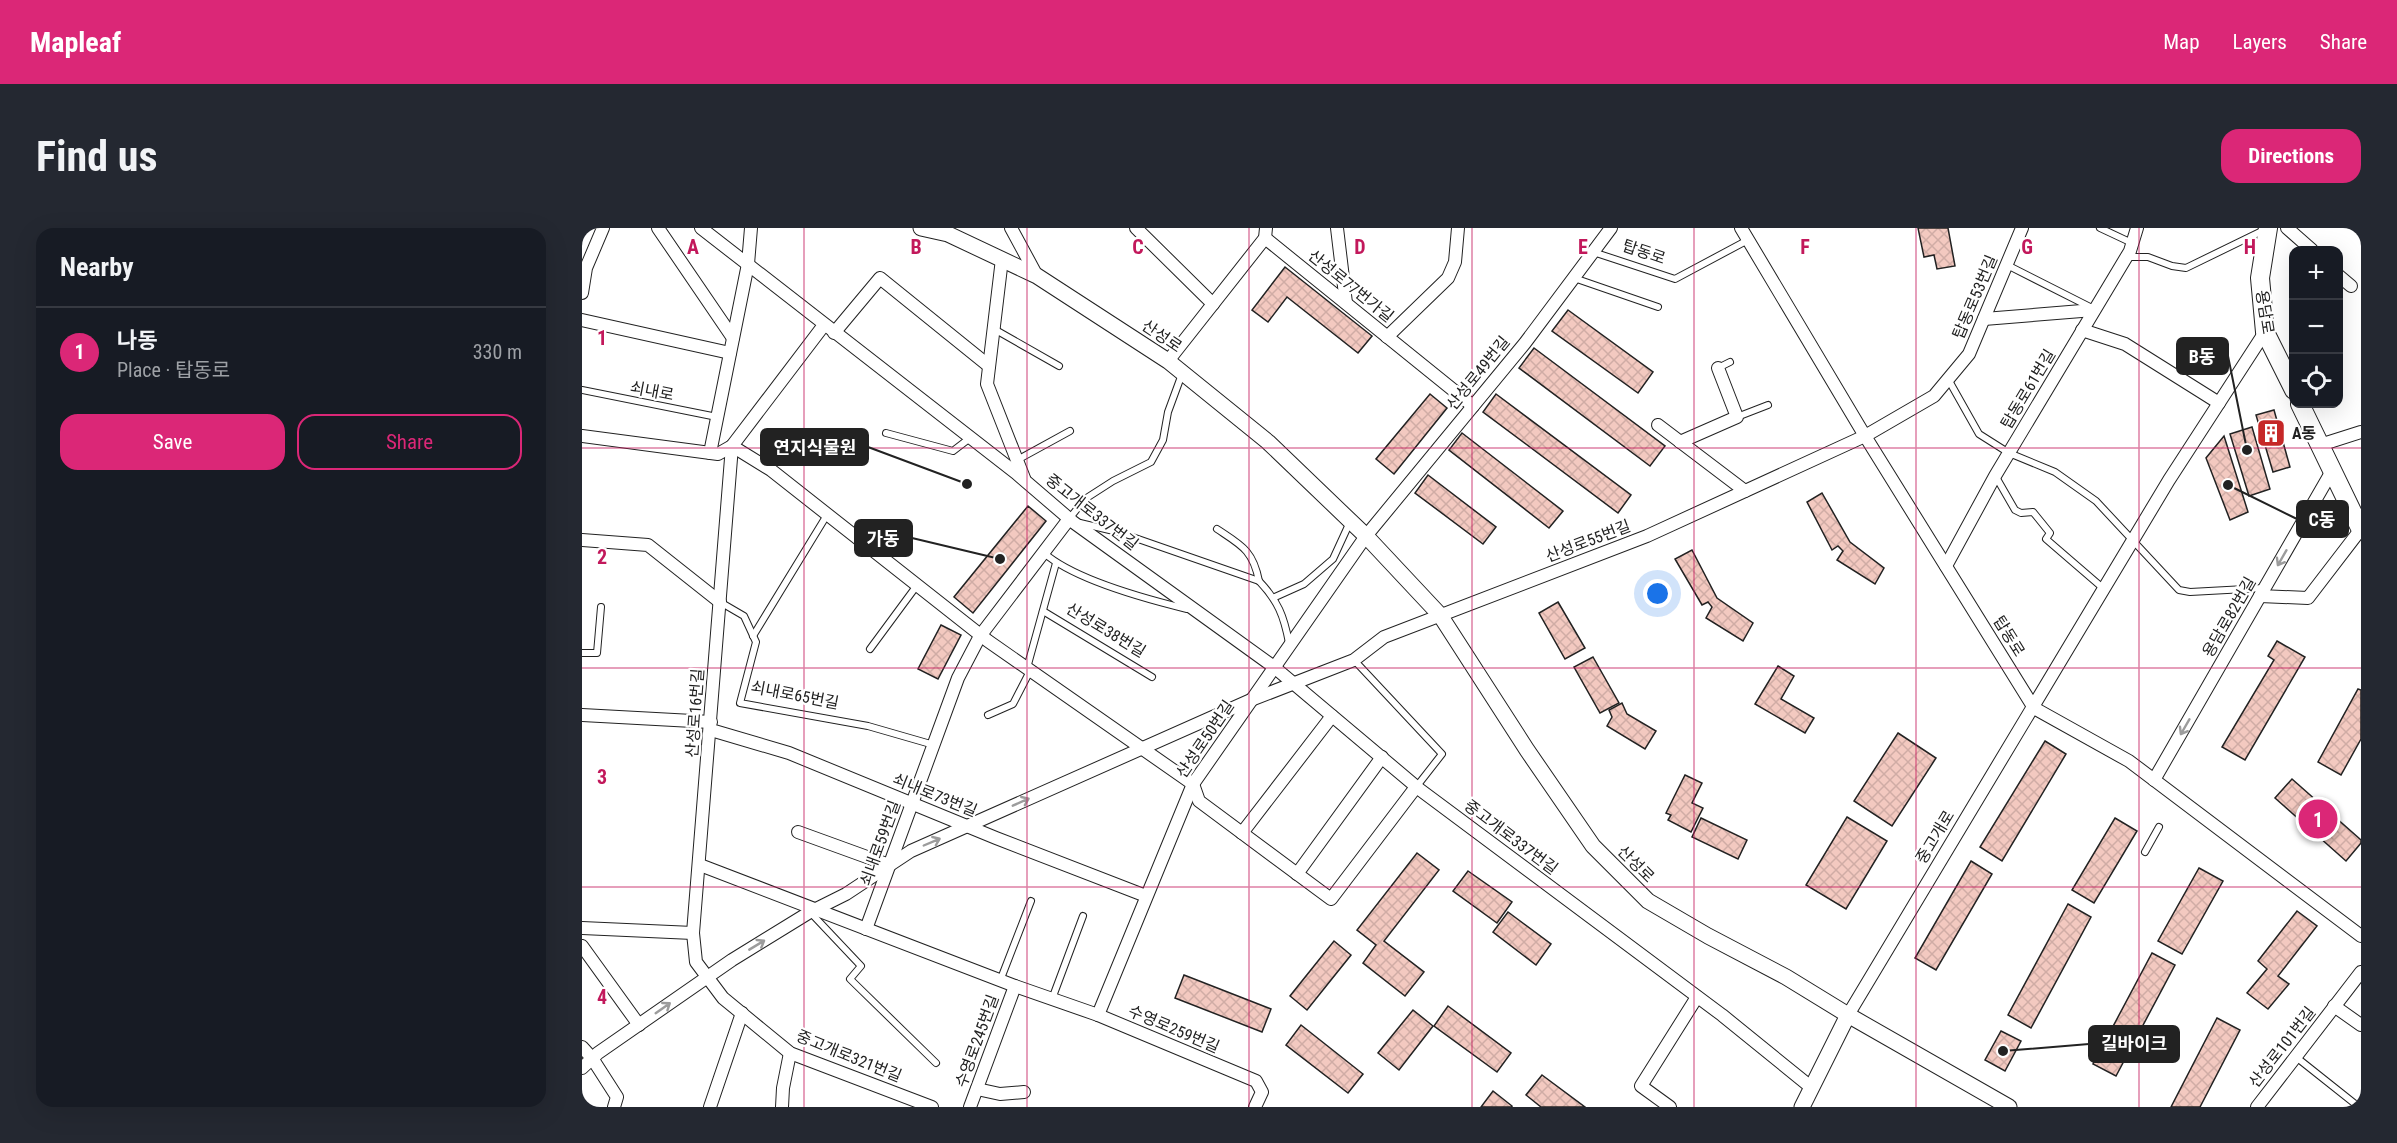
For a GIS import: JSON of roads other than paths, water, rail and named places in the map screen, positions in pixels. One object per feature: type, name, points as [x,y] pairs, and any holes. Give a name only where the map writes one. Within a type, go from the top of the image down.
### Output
[{"type":"main road","name":"용담로","points":[[2268,228],[2260,278],[2265,332],[2289,380]]},
{"type":"main road","points":[[2302,408],[2361,530]]},
{"type":"street","points":[[582,293],[586,268],[603,228]]},
{"type":"street","points":[[657,228],[733,338]]},
{"type":"street","name":"중고개로337번길","points":[[701,228],[1026,482],[1071,520],[1274,667],[1416,786],[1722,1015],[1812,1088]]},
{"type":"street","points":[[710,453],[748,264],[751,228]]},
{"type":"street","name":"산성로","points":[[921,228],[948,234],[1037,276],[1168,361],[1268,442],[1366,536],[1440,615],[1527,750],[1593,846],[1648,901],[1786,977],[1848,1016],[2009,1107]]},
{"type":"street","points":[[1011,228],[1037,276]]},
{"type":"street","points":[[1136,228],[1213,304]]},
{"type":"street","points":[[1337,228],[1346,303]]},
{"type":"street","name":"산성로77번가길","points":[[1387,337],[1449,278],[1455,262],[1458,228]]},
{"type":"street","name":"산성로49번길","points":[[1366,536],[1525,343],[1611,228]]},
{"type":"street","name":"탑동로","points":[[1740,228],[1865,436],[2034,708],[2129,761],[2361,936]]},
{"type":"street","name":"탑동로53번길","points":[[1865,436],[1934,396],[1969,354],[2022,228]]},
{"type":"street","name":"탑동로61번길","points":[[1946,566],[1995,476],[2126,257],[2137,228]]},
{"type":"street","points":[[2287,228],[2307,246]]},
{"type":"street","points":[[1168,361],[1266,233]]},
{"type":"street","name":"산성로77번가길","points":[[1266,233],[1346,303],[1473,406]]},
{"type":"street","points":[[1002,259],[987,384],[1026,482]]},
{"type":"street","points":[[582,436],[718,454],[732,446],[829,329],[880,278],[989,366]]},
{"type":"street","points":[[2343,280],[2350,286]]},
{"type":"street","points":[[1984,319],[2094,310]]},
{"type":"street","points":[[582,320],[730,353]]},
{"type":"street","points":[[2082,330],[2125,344],[2219,403]]},
{"type":"street","name":"중고개로","points":[[1802,1107],[1848,1016],[2133,541],[2265,332]]},
{"type":"street","points":[[1680,442],[1737,417],[1724,365]]},
{"type":"street","points":[[1658,425],[1745,492]]},
{"type":"street","points":[[2320,445],[2361,432]]},
{"type":"street","name":"산성로55번길","points":[[1251,700],[1354,660],[1384,637],[1647,536],[1865,436]]},
{"type":"street","points":[[732,446],[771,470],[918,584],[980,636],[1193,784],[1199,801],[1331,899],[1416,786]]},
{"type":"street","name":"산성로16번길","points":[[709,977],[696,962],[693,933],[732,446]]},
{"type":"street","name":"용담로82번길","points":[[2154,780],[2332,471]]},
{"type":"street","name":"쇠내로59번길","points":[[866,929],[958,678],[980,636],[1071,520]]},
{"type":"street","points":[[2262,592],[2308,598],[2361,530]]},
{"type":"street","name":"산성로50번길","points":[[1098,1015],[1193,784],[1366,536]]},
{"type":"street","points":[[582,540],[648,545],[720,602]]},
{"type":"street","points":[[582,1068],[592,1058],[709,977],[813,911],[846,894],[911,851],[1019,802],[1143,750],[1251,700]]},
{"type":"street","name":"쇠내로73번길","points":[[582,715],[711,726],[789,753],[968,827],[1146,896]]},
{"type":"street","points":[[1242,833],[1332,716]]},
{"type":"street","points":[[1297,874],[1382,757]]},
{"type":"street","points":[[798,832],[889,865]]},
{"type":"street","name":"수영로259번길","points":[[700,865],[813,911],[1098,1015],[1256,1081],[1262,1092],[1255,1107]]},
{"type":"street","points":[[582,928],[693,933]]},
{"type":"street","points":[[582,946],[639,1025]]},
{"type":"street","name":"산성로101번길","points":[[2257,1107],[2361,972]]},
{"type":"street","name":"중고개로321번길","points":[[709,977],[723,998],[790,1053],[932,1107]]},
{"type":"street","name":"수영로245번길","points":[[970,1107],[1015,986]]},
{"type":"street","points":[[1670,1107],[1641,1086],[1696,997]]},
{"type":"street","name":"산성로101번길","points":[[2334,1006],[2361,1025]]},
{"type":"street","points":[[710,1107],[742,1013]]},
{"type":"street","points":[[582,1047],[592,1058],[617,1097],[614,1107]]},
{"type":"street","points":[[782,1107],[790,1053]]},
{"type":"street","points":[[977,1089],[1000,1094],[1024,1092]]},
{"type":"lane","points":[[2100,228],[2132,243]]},
{"type":"lane","name":"용담로","points":[[2126,257],[2148,257],[2172,266],[2186,268],[2268,228]]},
{"type":"lane","name":"탑동로","points":[[1593,252],[1675,279],[1748,240]]},
{"type":"lane","points":[[2007,265],[2094,310]]},
{"type":"lane","points":[[1574,278],[1658,307]]},
{"type":"lane","points":[[994,328],[1059,366]]},
{"type":"lane","points":[[1182,373],[1168,412],[1163,440],[1151,462],[1113,481],[1085,499],[1071,520],[1118,532],[1259,581],[1275,597],[1284,619],[1290,645]]},
{"type":"lane","points":[[1948,379],[1979,434],[2009,453],[2055,472],[2096,501],[2179,590],[2262,592]]},
{"type":"lane","name":"쇠내로","points":[[582,390],[717,417]]},
{"type":"lane","points":[[1737,417],[1768,405]]},
{"type":"lane","points":[[1017,460],[1070,431]]},
{"type":"lane","points":[[886,433],[953,451],[970,438]]},
{"type":"lane","points":[[1995,476],[2015,510],[2022,513],[2032,512],[2050,533],[2046,539],[2104,589]]},
{"type":"lane","points":[[753,636],[827,515]]},
{"type":"lane","points":[[1275,597],[1304,584],[1333,559],[1350,521]]},
{"type":"lane","points":[[1216,528],[1244,547],[1256,562],[1259,581]]},
{"type":"lane","name":"중고개로337번길","points":[[1044,553],[1056,563],[1137,597],[1196,611]]},
{"type":"lane","name":"산성로38번길","points":[[988,715],[1013,704],[1028,670],[1056,563]]},
{"type":"lane","points":[[870,649],[918,584]]},
{"type":"lane","points":[[720,602],[744,616],[753,636]]},
{"type":"lane","points":[[582,653],[597,653],[602,607]]},
{"type":"lane","name":"산성로38번길","points":[[1042,611],[1152,677]]},
{"type":"lane","name":"쇠내로65번길","points":[[753,636],[756,642],[740,703],[868,726],[934,745]]},
{"type":"lane","points":[[1354,660],[1443,754],[1416,786]]},
{"type":"lane","points":[[2145,852],[2159,827]]},
{"type":"lane","points":[[1000,981],[1031,902]]},
{"type":"lane","name":"수영로259번길","points":[[813,911],[861,966],[850,979],[936,1063]]},
{"type":"lane","points":[[1052,999],[1083,916]]},
{"type":"lane","points":[[2296,1057],[2359,1107]]},
{"type":"place","name":"A동","points":[[2271,433]]},
{"type":"place","name":"B동","points":[[2247,450]]},
{"type":"place","name":"연지식물원","points":[[967,484]]},
{"type":"place","name":"C동","points":[[2228,485]]},
{"type":"place","name":"가동","points":[[1000,559]]},
{"type":"place","name":"나동","points":[[2318,819]]},
{"type":"place","name":"길바이크","points":[[2003,1051]]}]
